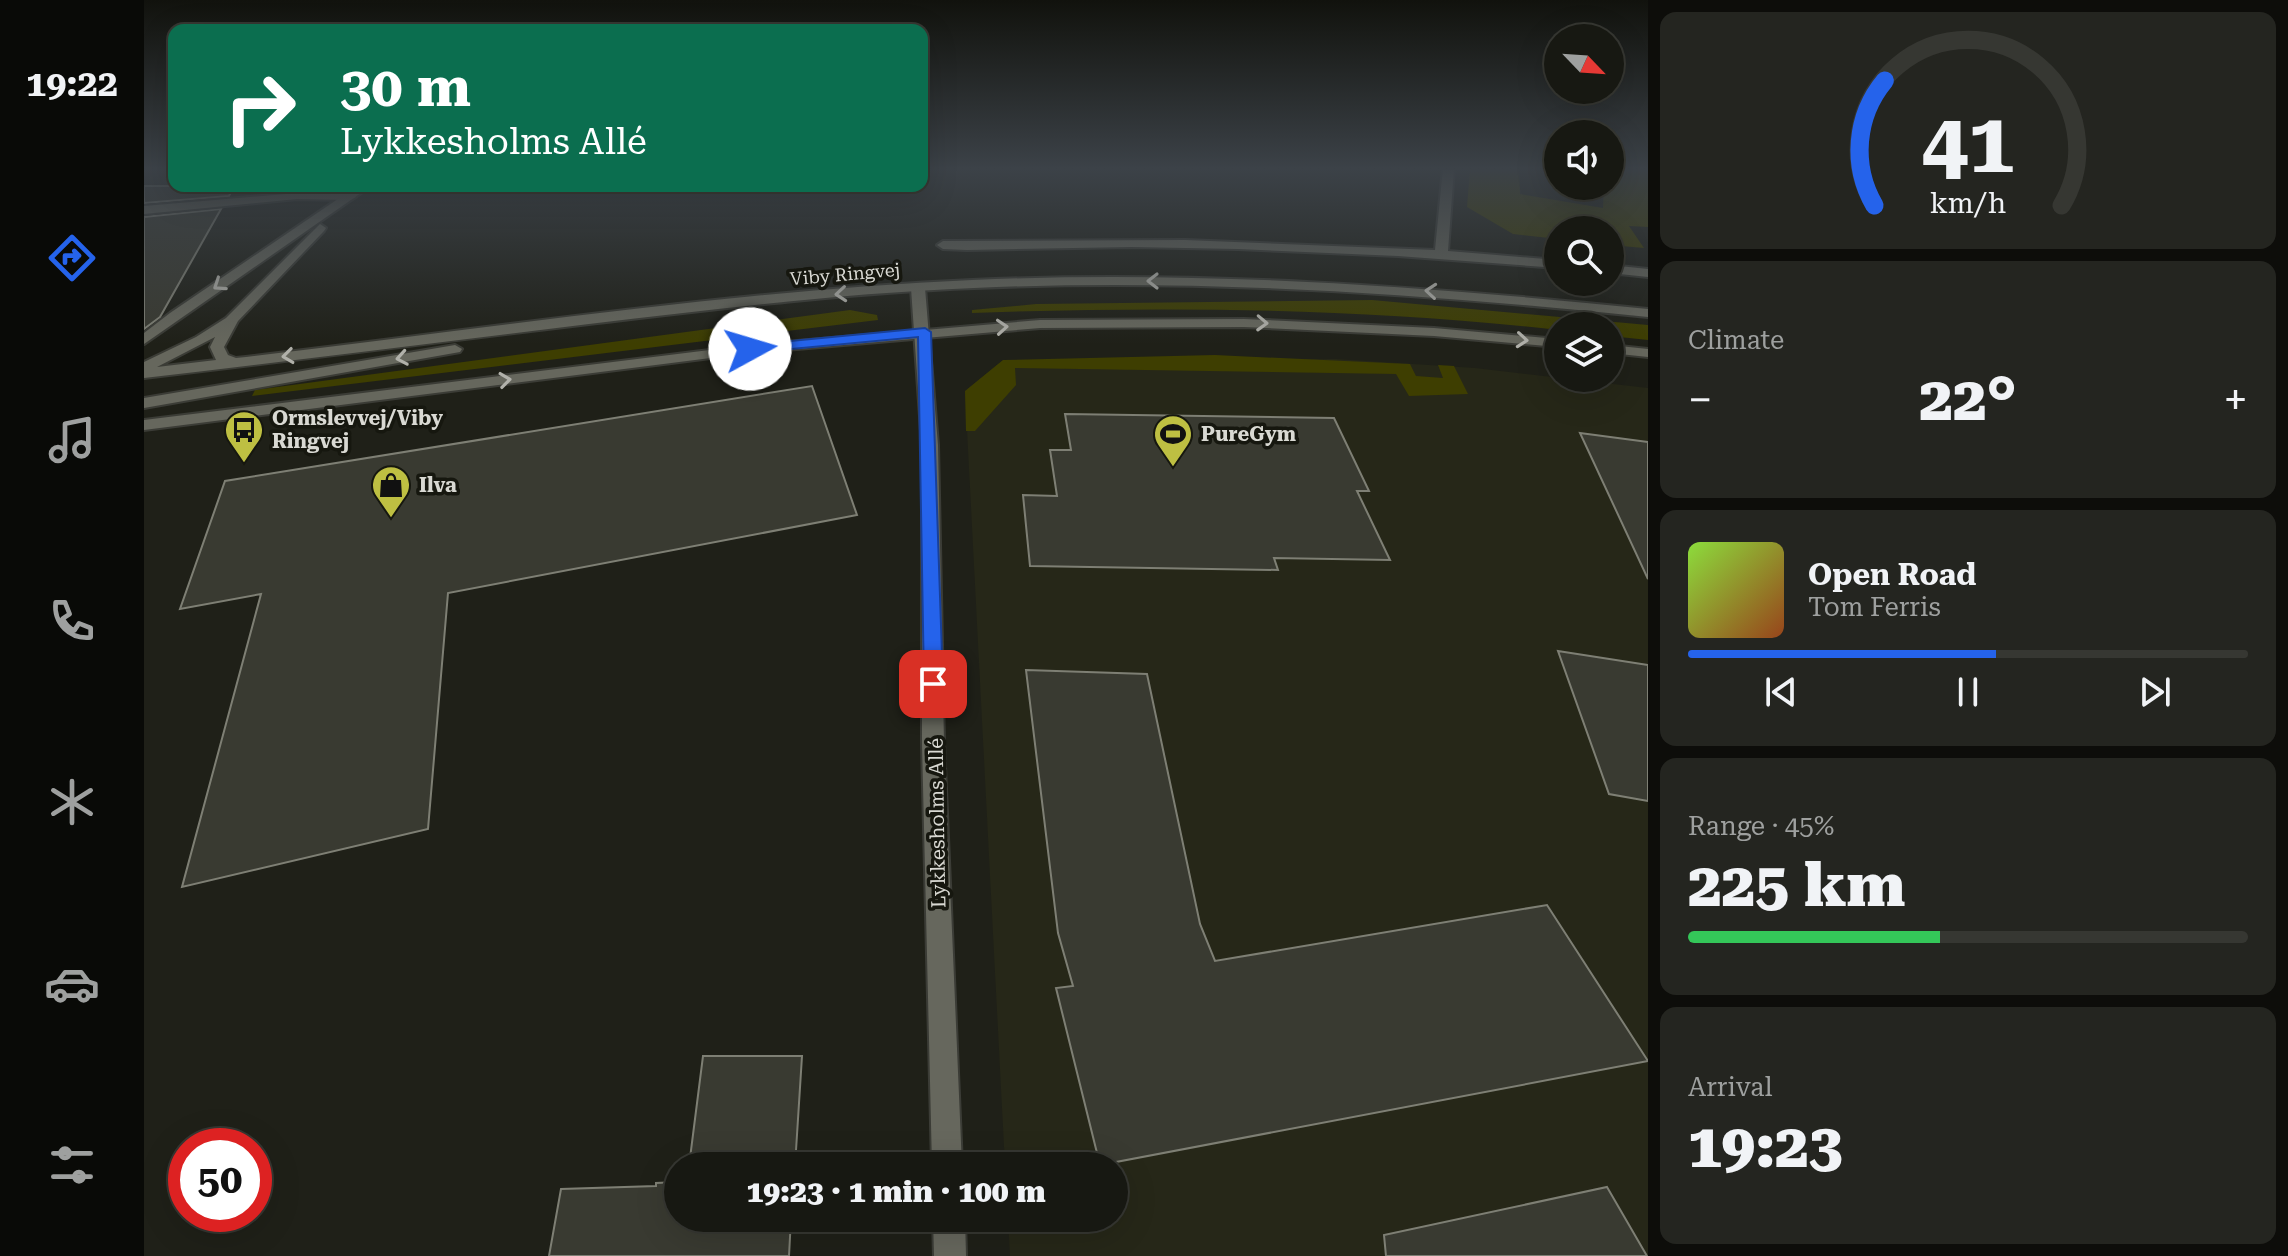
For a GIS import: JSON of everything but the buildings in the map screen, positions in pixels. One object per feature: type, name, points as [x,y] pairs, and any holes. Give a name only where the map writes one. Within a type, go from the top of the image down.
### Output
[{"type":"main road","points":[[144,340],[306,227]]},
{"type":"main road","points":[[144,371],[232,319],[321,227]]},
{"type":"main road","points":[[1441,253],[1443,227]]},
{"type":"main road","points":[[943,245],[1000,248],[1133,243],[1441,253],[1544,263]]},
{"type":"main road","points":[[1624,270],[1648,273]]},
{"type":"main road","name":"Viby Ringvej","points":[[144,371],[235,363],[672,310],[918,288],[1025,282],[1231,281],[1422,290],[1648,313]]},
{"type":"main road","name":"Lykkesholms Allé","points":[[918,288],[925,332],[947,1152]]},
{"type":"main road","points":[[144,403],[672,310]]},
{"type":"main road","points":[[232,319],[217,347],[222,358],[235,363]]},
{"type":"main road","points":[[144,425],[750,349],[1040,324],[1244,323],[1421,331],[1544,342]]},
{"type":"main road","points":[[1624,350],[1648,353]]},
{"type":"main road","points":[[144,433],[177,422]]},
{"type":"main road","points":[[949,1232],[950,1256]]},
{"type":"shaded area","points":[[1500,227],[1544,227],[1544,237],[1513,234]]},
{"type":"shaded area","points":[[1624,227],[1629,227],[1644,248],[1624,246]]},
{"type":"shaded area","points":[[1372,300],[1544,316],[1544,329],[1339,313],[1119,310],[972,313],[972,310],[1036,304]]},
{"type":"shaded area","points":[[850,310],[877,315],[878,320],[252,396],[255,390]]},
{"type":"shaded area","points":[[1624,323],[1648,325],[1648,340],[1624,337]]},
{"type":"shaded area","points":[[1215,355],[1410,364],[1416,376],[1443,378],[1438,365],[1454,366],[1468,394],[1409,396],[1396,374],[1015,368],[1016,385],[975,431],[966,431],[965,391],[1003,360]]},
{"type":"shaded area","points":[[1336,359],[1544,376],[1544,392],[1624,392],[1624,385],[1648,388],[1648,1256],[1010,1256],[1009,1232],[1128,1232],[1128,1152],[1004,1152],[965,391],[1003,360]]},
{"type":"place","name":"Ormslevvej/Viby Ringvej","points":[[244,464]]},
{"type":"place","name":"PureGym","points":[[1173,468]]},
{"type":"place","name":"Ilva","points":[[391,519]]},
{"type":"route","points":[[750,349],[925,332],[933,684]]}]
